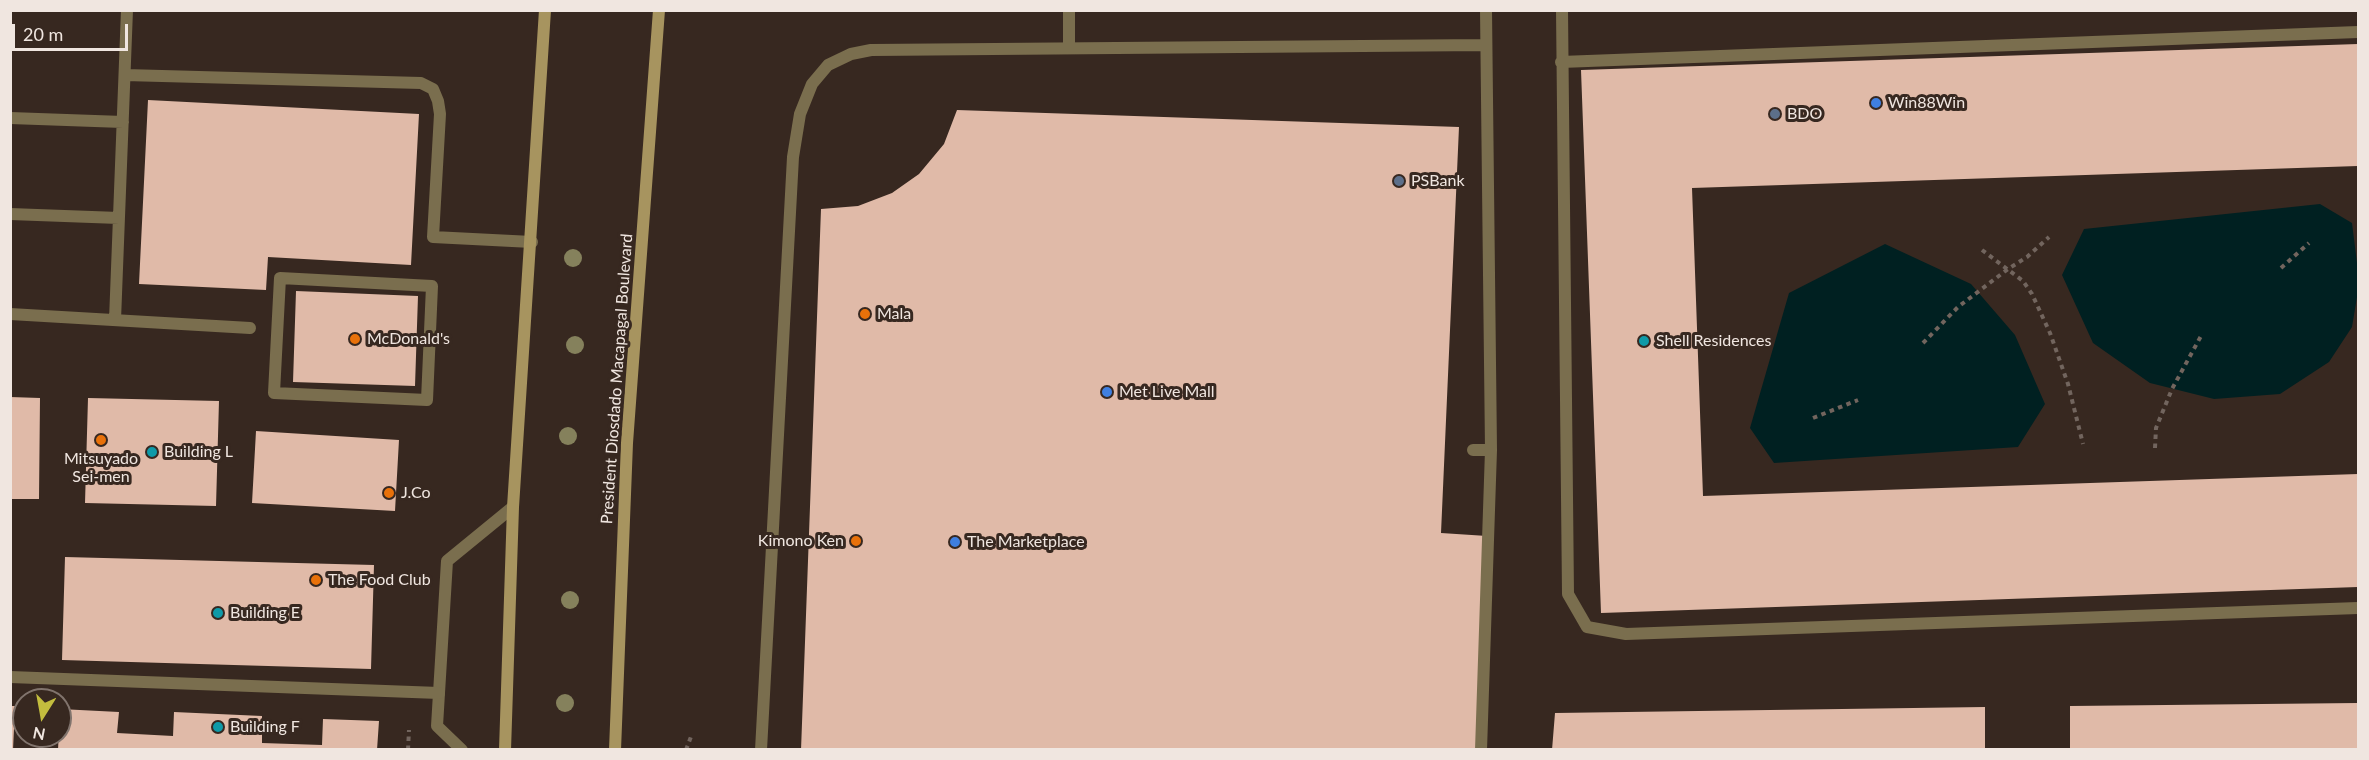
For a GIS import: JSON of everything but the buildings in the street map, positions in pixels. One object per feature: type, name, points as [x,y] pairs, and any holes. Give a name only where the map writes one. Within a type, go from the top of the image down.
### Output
[{"type":"main road","points":[[505,750],[513,507],[532,242],[545,10]]},
{"type":"main road","name":"President Diosdado Macapagal Boulevard","points":[[615,750],[627,443],[659,10]]},
{"type":"street","points":[[115,320],[127,10]]},
{"type":"street","points":[[1069,10],[1069,48]]},
{"type":"street","points":[[1481,750],[1491,450],[1486,10]]},
{"type":"street","points":[[1562,10],[1568,594],[1587,627],[1626,634],[2358,608]]},
{"type":"street","points":[[1561,62],[2358,32]]},
{"type":"street","points":[[761,750],[793,157],[800,114],[812,84],[828,65],[851,54],[871,50],[920,48],[1485,45]]},
{"type":"street","points":[[125,75],[421,83],[432,89],[438,101],[440,114],[433,237],[532,242]]},
{"type":"street","points":[[10,118],[123,122]]},
{"type":"street","points":[[10,214],[119,218]]},
{"type":"street","points":[[280,278],[432,286],[427,400],[274,393],[280,278]]},
{"type":"street","points":[[10,314],[250,328]]},
{"type":"street","points":[[1473,450],[1491,450]]},
{"type":"street","points":[[462,750],[437,726],[447,561],[513,507]]},
{"type":"street","points":[[10,677],[439,693]]},
{"type":"path","points":[[1923,343],[1958,307],[2008,269],[2028,257],[2049,237]]},
{"type":"path","points":[[2281,268],[2309,243]]},
{"type":"path","points":[[1982,250],[2023,281],[2032,294],[2050,333],[2074,405],[2083,444]]},
{"type":"path","points":[[2155,448],[2156,428],[2172,389],[2201,336]]},
{"type":"path","points":[[1813,418],[1857,400]]},
{"type":"path","points":[[408,750],[409,729]]},
{"type":"path","points":[[686,750],[692,734]]},
{"type":"water","points":[[2320,204],[2352,223],[2358,291],[2352,327],[2329,362],[2280,394],[2214,399],[2150,383],[2093,343],[2062,275],[2084,229]]},
{"type":"water","points":[[1885,244],[1971,284],[2015,335],[2045,404],[2018,447],[1774,463],[1750,428],[1789,293]]},
{"type":"place","name":"Win88Win","points":[[1876,103]]},
{"type":"place","name":"BDO","points":[[1775,114]]},
{"type":"place","name":"PSBank","points":[[1399,181]]},
{"type":"place","name":"Mala","points":[[865,314]]},
{"type":"place","name":"McDonald's","points":[[355,339]]},
{"type":"place","name":"Shell Residences","points":[[1644,341]]},
{"type":"place","name":"Met Live Mall","points":[[1107,392]]},
{"type":"place","name":"Mitsuyado Sei-men","points":[[101,440]]},
{"type":"place","name":"Building L","points":[[152,452]]},
{"type":"place","name":"J.Co","points":[[389,493]]},
{"type":"place","name":"Kimono Ken","points":[[856,541]]},
{"type":"place","name":"The Marketplace","points":[[955,542]]},
{"type":"place","name":"The Food Club","points":[[316,580]]},
{"type":"place","name":"Building E","points":[[218,613]]},
{"type":"place","name":"Building F","points":[[218,727]]}]
